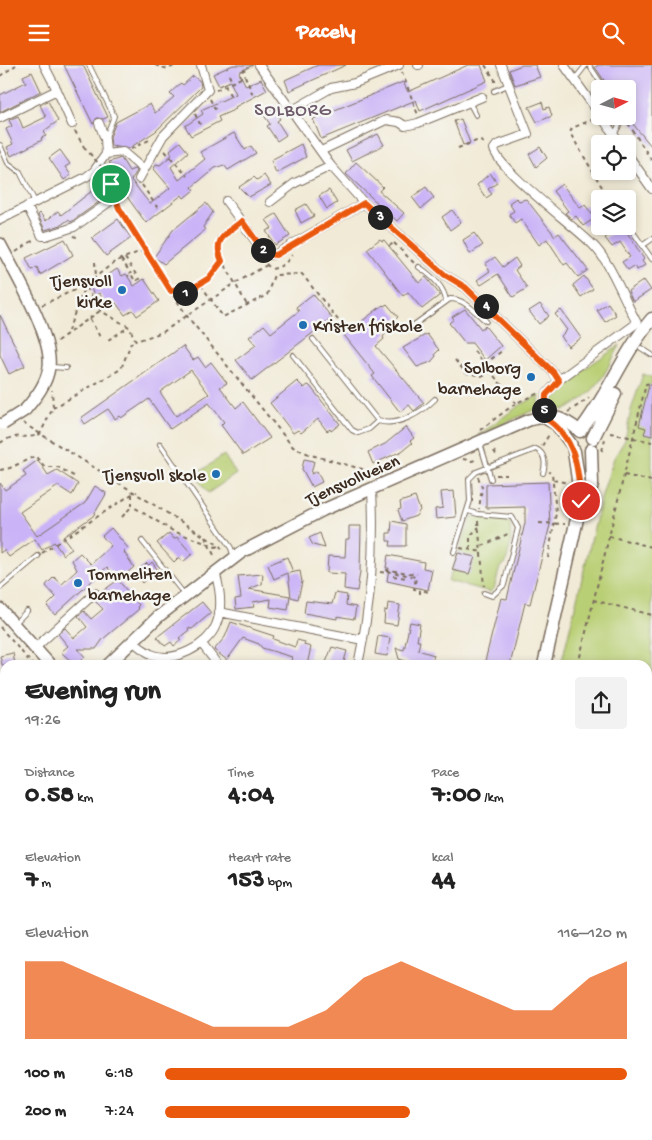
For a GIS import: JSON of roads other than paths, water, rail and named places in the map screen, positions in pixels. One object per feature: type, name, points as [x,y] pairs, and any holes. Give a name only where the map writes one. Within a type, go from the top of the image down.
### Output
[{"type":"main road","points":[[545,660],[581,501],[573,447],[574,435],[580,431],[599,406],[627,354],[652,319]]},
{"type":"main road","points":[[573,447],[581,454],[592,444],[640,348],[652,332]]},
{"type":"main road","points":[[562,588],[592,484],[592,444],[588,432],[580,431]]},
{"type":"street","points":[[44,65],[72,124]]},
{"type":"street","points":[[138,179],[163,136],[208,91],[201,65]]},
{"type":"street","points":[[259,65],[331,166],[364,203],[445,275],[465,287],[540,359],[559,381]]},
{"type":"street","points":[[291,111],[331,88],[355,83],[400,65]]},
{"type":"street","points":[[501,65],[528,134],[499,144],[494,149],[498,159],[598,251],[637,323],[559,381],[546,395],[545,418],[556,424],[573,447]]},
{"type":"street","points":[[564,65],[591,103]]},
{"type":"street","points":[[0,118],[57,90]]},
{"type":"street","points":[[321,151],[386,120],[399,122],[405,126],[418,123],[482,97]]},
{"type":"street","points":[[0,220],[86,177],[94,171],[106,154],[105,139],[99,123]]},
{"type":"street","points":[[607,125],[614,135]]},
{"type":"street","points":[[106,154],[123,152],[144,171]]},
{"type":"street","points":[[270,202],[295,183],[331,166]]},
{"type":"street","points":[[636,166],[652,189]]},
{"type":"street","points":[[31,204],[42,236],[62,233],[74,227],[115,196]]},
{"type":"street","points":[[226,201],[266,254],[276,255],[364,203]]},
{"type":"street","points":[[0,244],[48,346],[48,371],[41,389],[25,410],[1,425]]},
{"type":"street","name":"Tjensvollveien","points":[[113,660],[215,572],[228,555],[372,489],[477,438],[529,420],[553,416],[562,417],[580,431]]},
{"type":"street","points":[[359,660],[371,593],[374,533],[372,489]]},
{"type":"street","points":[[133,641],[152,655],[163,656],[193,649],[202,644],[216,626],[219,612],[220,597],[215,572]]},
{"type":"street","points":[[35,648],[95,593]]},
{"type":"street","points":[[0,609],[46,660]]},
{"type":"street","points":[[219,612],[363,640]]},
{"type":"street","points":[[202,644],[214,660]]},
{"type":"street","points":[[163,656],[163,660]]},
{"type":"street","points":[[162,1140],[172,1140]]},
{"type":"lane","points":[[89,65],[114,115],[105,139]]},
{"type":"lane","points":[[574,81],[587,65],[598,80]]},
{"type":"lane","points":[[494,91],[508,85]]},
{"type":"lane","points":[[469,102],[476,115]]},
{"type":"lane","points":[[614,135],[619,125]]},
{"type":"lane","points":[[0,145],[8,163],[20,173],[31,204]]},
{"type":"lane","points":[[220,238],[242,221]]},
{"type":"lane","points":[[635,235],[652,259]]},
{"type":"lane","points":[[642,246],[652,239]]},
{"type":"lane","points":[[419,267],[428,273],[445,292],[446,301]]},
{"type":"lane","points":[[411,327],[446,301],[458,299],[486,321]]},
{"type":"lane","points":[[313,339],[378,421],[384,423],[414,416],[435,399]]},
{"type":"lane","points":[[640,348],[652,355]]},
{"type":"lane","points":[[293,355],[352,430],[358,433],[369,429],[378,421]]},
{"type":"lane","points":[[48,371],[66,368]]},
{"type":"lane","points":[[477,438],[489,467],[491,479]]},
{"type":"lane","points":[[160,444],[231,548],[228,555]]},
{"type":"lane","points":[[454,550],[468,511],[470,501],[469,479],[476,472],[536,449],[543,455],[544,472]]},
{"type":"lane","points":[[468,511],[478,514],[512,517],[518,528],[504,585],[492,596],[484,593]]},
{"type":"lane","points":[[142,541],[186,596]]},
{"type":"lane","points":[[0,588],[38,556]]},
{"type":"lane","points":[[14,624],[27,611]]},
{"type":"place","name":"Tjensvoll kirke","points":[[122,290]]},
{"type":"place","name":"Kristen friskole","points":[[303,325]]},
{"type":"place","name":"Solborg barnehage","points":[[531,377]]},
{"type":"place","name":"Tjensvoll skole","points":[[216,474]]},
{"type":"place","name":"Tommeliten barnehage","points":[[78,583]]},
{"type":"district","name":"SOLBORG","points":[[293,108]]}]
